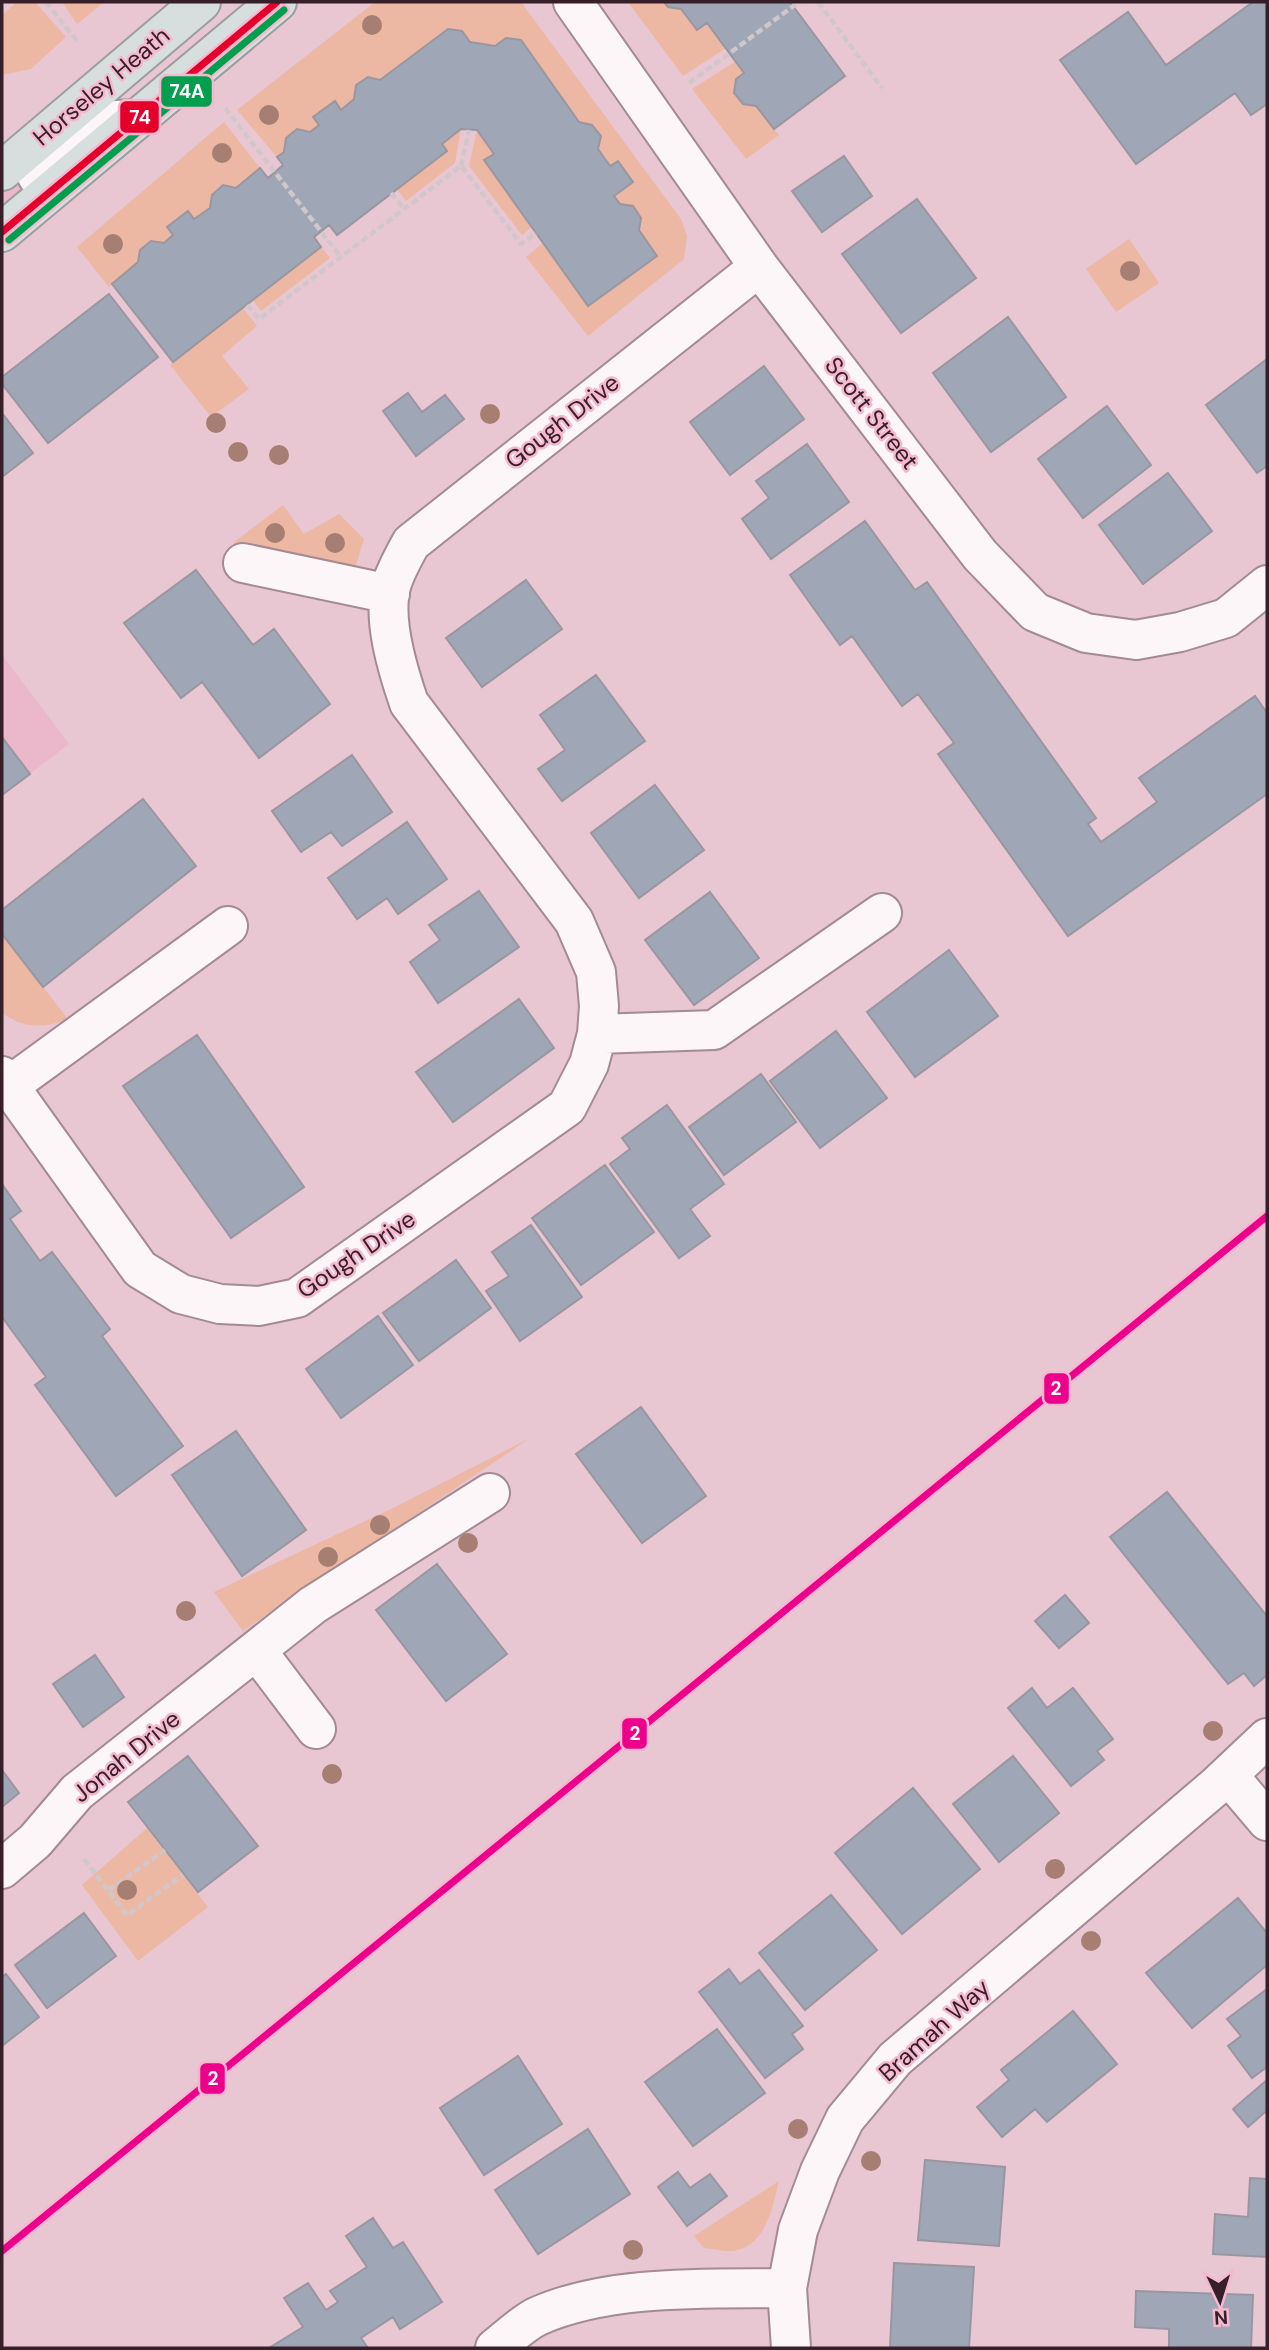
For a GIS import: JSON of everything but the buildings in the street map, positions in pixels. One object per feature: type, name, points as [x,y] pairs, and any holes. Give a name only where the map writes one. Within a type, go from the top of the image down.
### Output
[{"type":"highway","name":"Horseley Heath","points":[[2,232],[21,169],[201,2]]},
{"type":"highway","name":"Horseley Heath","points":[[21,169],[134,119],[277,2]]},
{"type":"street","name":"Scott Street","points":[[573,2],[759,267],[980,555],[1035,612],[1086,633],[1136,640],[1180,632],[1226,618],[1267,585]]},
{"type":"street","name":"Gough Drive","points":[[228,926],[6,1081],[140,1269],[181,1294],[220,1304],[259,1306],[297,1298],[567,1107],[589,1065],[597,1034],[599,1006],[596,972],[574,921],[409,703],[393,649],[389,622],[391,585],[411,543],[759,267]]},
{"type":"street","points":[[243,563],[390,594]]},
{"type":"street","points":[[597,1034],[714,1030],[882,913]]},
{"type":"street","name":"Jonah Drive","points":[[2,1869],[35,1841],[77,1792],[313,1605],[490,1493]]},
{"type":"street","points":[[257,1651],[316,1729]]},
{"type":"street","name":"Bramah Way","points":[[791,2348],[787,2288],[797,2230],[820,2171],[845,2119],[895,2059],[1228,1775],[1267,1738]]},
{"type":"street","points":[[1228,1775],[1267,1821]]},
{"type":"street","points":[[495,2348],[536,2316],[597,2298],[697,2289],[787,2288]]},
{"type":"path","points":[[46,2],[84,49]]},
{"type":"path","points":[[680,90],[799,2]]},
{"type":"path","points":[[818,2],[882,88]]},
{"type":"path","points":[[222,104],[341,257]]},
{"type":"path","points":[[247,304],[258,319],[461,166],[468,130]]},
{"type":"path","points":[[461,166],[521,244],[536,233]]},
{"type":"path","points":[[391,193],[404,209]]},
{"type":"path","points":[[53,1820],[127,1915],[183,1875]]},
{"type":"path","points":[[109,1891],[165,1850]]},
{"type":"shaded area","points":[[17,2],[35,2],[66,37],[31,69],[2,75],[2,15]]},
{"type":"shaded area","points":[[62,2],[104,2],[77,24]]},
{"type":"shaded area","points":[[375,2],[521,2],[681,219],[687,236],[684,259],[588,336],[526,257],[543,243],[588,306],[657,256],[639,230],[641,218],[633,207],[620,204],[614,196],[633,182],[618,161],[610,166],[598,149],[601,136],[592,125],[579,122],[520,40],[506,38],[495,46],[470,42],[462,31],[448,29],[380,80],[368,77],[356,85],[354,99],[341,110],[335,102],[319,125],[310,132],[297,129],[286,138],[284,152],[277,157],[237,110]]},
{"type":"shaded area","points":[[628,2],[664,2],[668,7],[687,12],[708,26],[726,48],[683,76]]},
{"type":"shaded area","points":[[736,61],[744,73],[736,79],[734,93],[743,104],[756,106],[779,135],[746,159],[692,89]]},
{"type":"shaded area","points":[[224,122],[260,168],[236,188],[223,185],[212,195],[210,208],[194,219],[188,211],[167,227],[173,235],[164,243],[151,241],[140,249],[138,262],[109,287],[77,247]]},
{"type":"shaded area","points":[[461,129],[455,163],[406,201],[397,189],[447,151],[442,144]]},
{"type":"shaded area","points":[[477,130],[494,154],[485,160],[532,227],[522,235],[469,166]]},
{"type":"shaded area","points":[[2,150],[37,176],[2,205]]},
{"type":"shaded area","points":[[1129,239],[1159,283],[1116,312],[1086,269]]},
{"type":"shaded area","points":[[321,247],[330,258],[261,311],[253,300]]},
{"type":"shaded area","points":[[243,308],[257,326],[222,356],[249,389],[211,417],[170,365]]},
{"type":"shaded area","points":[[283,505],[304,534],[339,514],[364,539],[354,572],[233,543]]},
{"type":"shaded area","points":[[2,655],[69,744],[2,795]]},
{"type":"shaded area","points":[[2,934],[68,1019],[34,1025],[18,1022],[2,1013]]},
{"type":"shaded area","points":[[530,1438],[243,1631],[214,1592],[393,1508]]},
{"type":"shaded area","points":[[147,1828],[208,1907],[138,1961],[82,1885]]},
{"type":"shaded area","points":[[779,2181],[767,2222],[762,2232],[748,2246],[730,2251],[704,2248],[694,2236]]},
{"type":"transit line","name":"74","points":[[2,232],[277,2]]},
{"type":"transit line","name":"74A","points":[[9,240],[284,10]]},
{"type":"transit line","name":"2","points":[[2,2251],[1267,1216]]}]
